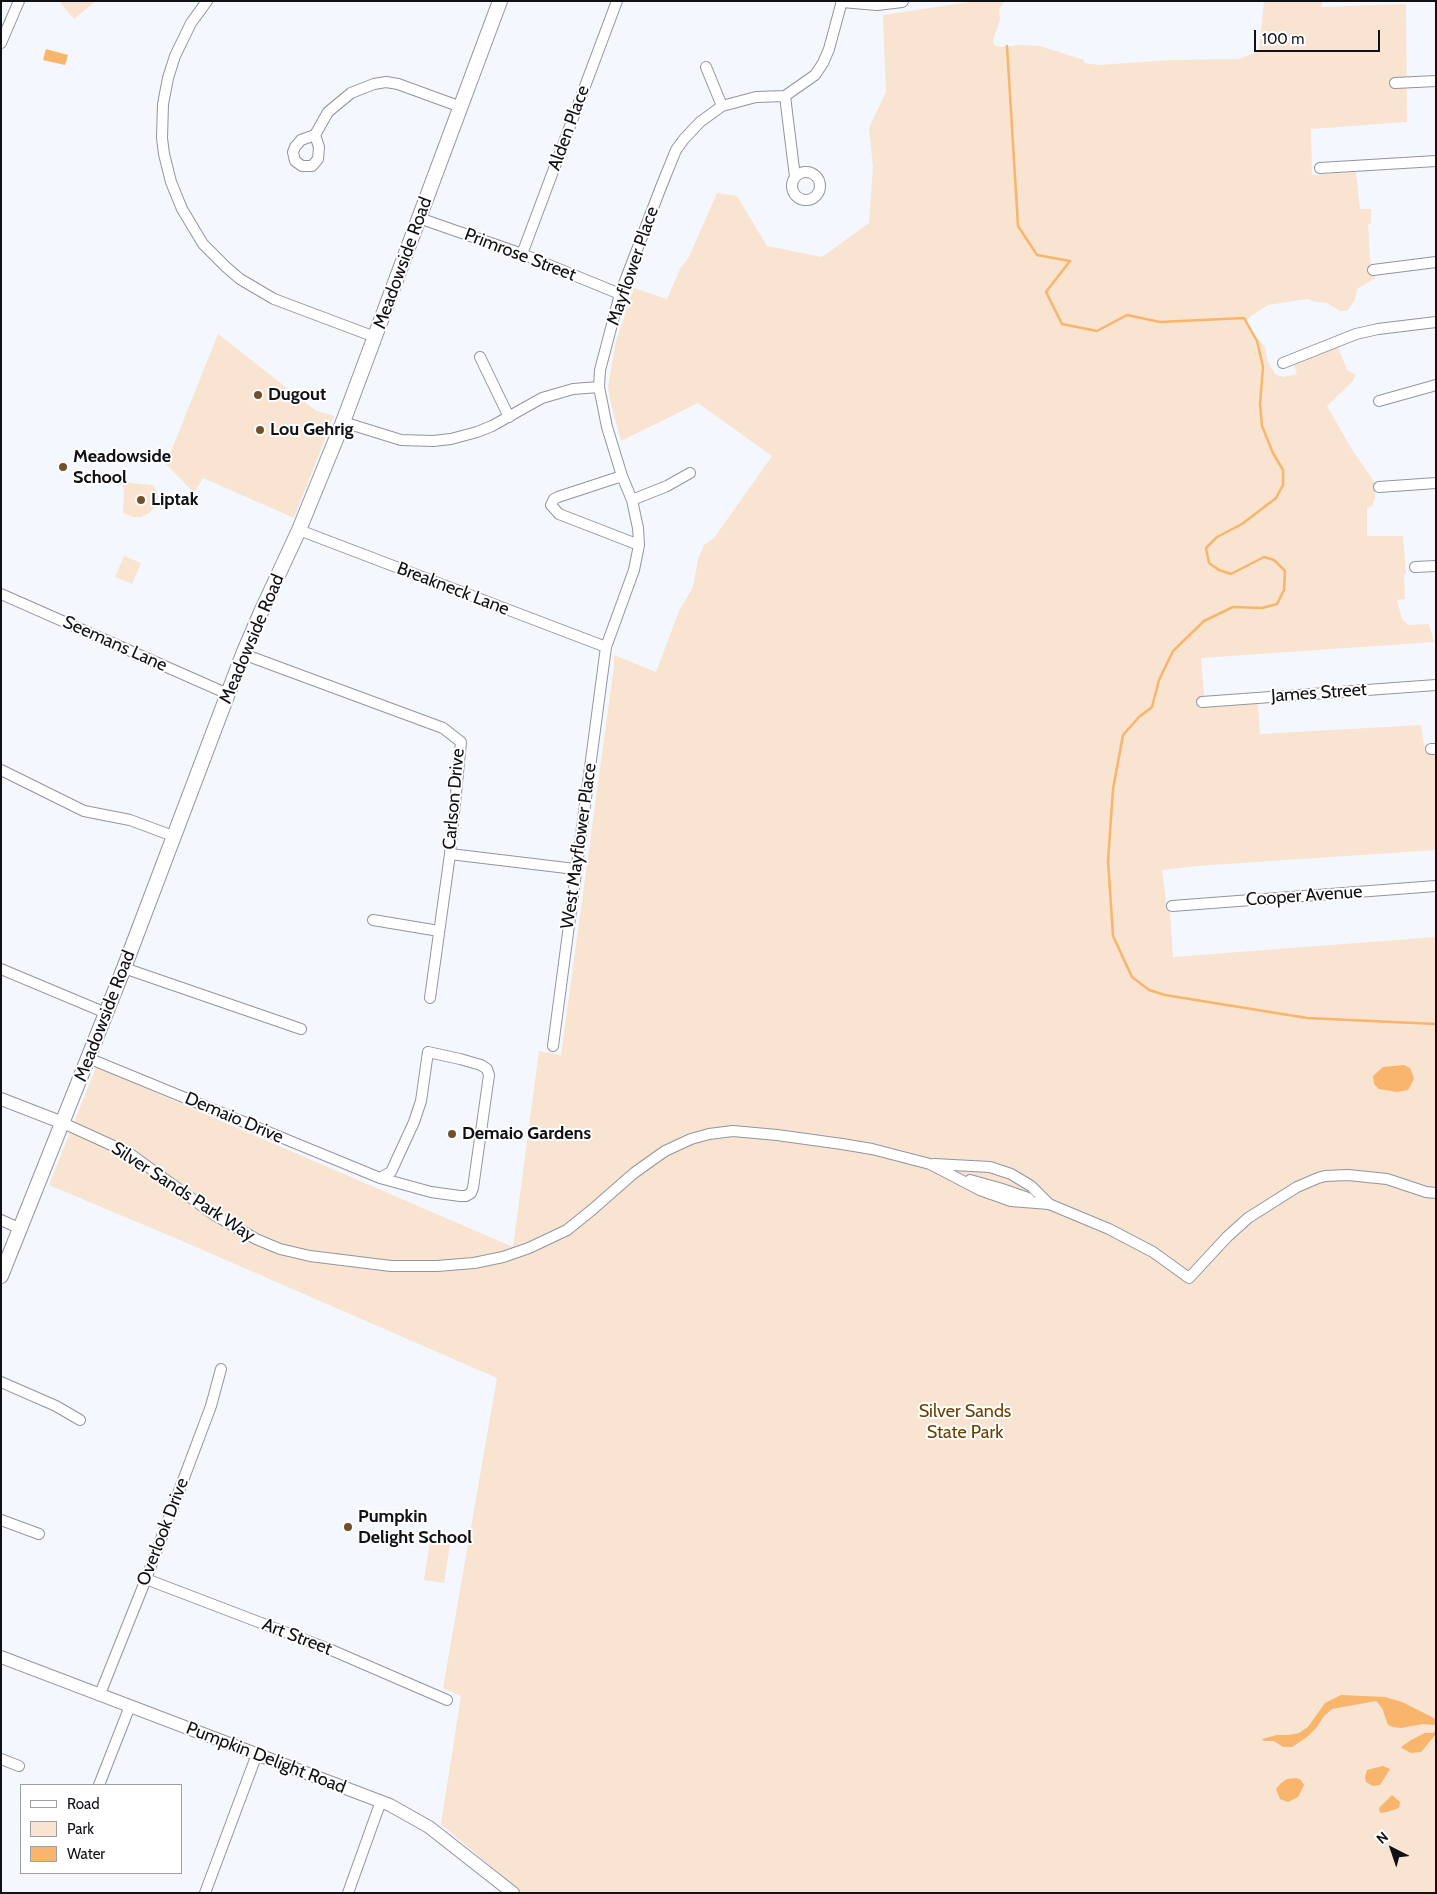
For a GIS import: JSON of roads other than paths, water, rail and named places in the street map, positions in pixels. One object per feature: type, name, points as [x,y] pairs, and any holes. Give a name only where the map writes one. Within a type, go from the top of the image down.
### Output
[{"type":"main road","name":"Meadowside Road","points":[[1,1276],[124,968],[260,612],[300,530],[343,422],[500,1]]},
{"type":"street","points":[[1,43],[19,1]]},
{"type":"street","points":[[206,1],[191,23],[175,56],[163,104],[162,138],[164,154],[171,182],[182,208],[203,244],[240,279],[274,299],[375,337]]},
{"type":"street","name":"Alden Place","points":[[522,254],[617,1]]},
{"type":"street","points":[[795,178],[785,96],[815,75],[823,64],[842,1],[877,4],[902,1]]},
{"type":"street","points":[[706,67],[722,106]]},
{"type":"street","points":[[1395,83],[1436,81]]},
{"type":"street","points":[[316,135],[328,112],[339,102],[351,93],[374,84],[386,82],[398,84],[461,107]]},
{"type":"street","name":"Mayflower Place","points":[[606,647],[634,570],[639,545],[638,528],[632,500],[622,476],[607,427],[599,387],[600,370],[620,294],[676,150],[684,139],[700,122],[722,106],[756,97],[785,96]]},
{"type":"street","points":[[1320,168],[1436,161]]},
{"type":"street","name":"Primrose Street","points":[[419,218],[522,254],[620,294]]},
{"type":"street","points":[[1373,270],[1436,262]]},
{"type":"street","points":[[1283,363],[1356,334],[1378,329],[1436,322]]},
{"type":"street","points":[[480,357],[509,417]]},
{"type":"street","points":[[1379,401],[1436,385]]},
{"type":"street","points":[[343,422],[401,440],[432,441],[451,439],[477,432],[509,417],[542,398],[573,389],[599,387]]},
{"type":"street","points":[[632,500],[667,486],[690,473]]},
{"type":"street","points":[[622,476],[558,497],[554,499],[551,505],[559,514],[639,545]]},
{"type":"street","points":[[1379,488],[1436,483]]},
{"type":"street","name":"Breakneck Lane","points":[[300,530],[606,647]]},
{"type":"street","points":[[1416,568],[1436,566]]},
{"type":"street","name":"Seemans Lane","points":[[1,594],[228,694]]},
{"type":"street","name":"West Mayflower Place","points":[[552,1046],[606,647]]},
{"type":"street","name":"Carlson Drive","points":[[244,654],[442,728],[461,742],[450,854],[430,998]]},
{"type":"street","name":"James Street","points":[[1202,702],[1436,685]]},
{"type":"street","points":[[1,770],[84,811],[130,820],[173,836]]},
{"type":"street","points":[[450,854],[575,869]]},
{"type":"street","name":"Cooper Avenue","points":[[1172,906],[1436,886]]},
{"type":"street","points":[[373,920],[439,931]]},
{"type":"street","points":[[124,968],[301,1029]]},
{"type":"street","points":[[1,969],[106,1013]]},
{"type":"street","name":"Demaio Drive","points":[[88,1058],[380,1178],[460,1196],[471,1193],[489,1076],[486,1069],[480,1065],[428,1052],[421,1101],[414,1122],[391,1172],[380,1178]]},
{"type":"street","name":"Silver Sands Park Way","points":[[1,1099],[63,1123],[128,1152],[212,1214],[256,1240],[280,1249],[310,1256],[391,1266],[437,1266],[474,1263],[504,1257],[529,1248],[567,1230],[654,1158],[683,1142],[709,1134],[750,1132],[791,1136],[872,1149],[930,1164],[990,1168],[1011,1174],[1031,1186],[1049,1204]]},
{"type":"street","name":"Silver Sands Park Way","points":[[930,1164],[964,1180],[973,1180],[1000,1188],[1028,1198],[1032,1202],[1049,1204],[1131,1239],[1189,1278],[1227,1236],[1248,1218],[1297,1188],[1318,1178],[1348,1175],[1387,1179],[1426,1192],[1436,1193]]},
{"type":"street","points":[[1,1220],[21,1229]]},
{"type":"street","name":"Overlook Drive","points":[[100,1694],[146,1579],[211,1406],[221,1369]]},
{"type":"street","points":[[1,1382],[56,1406],[80,1420]]},
{"type":"street","points":[[1,1520],[38,1534]]},
{"type":"street","name":"Art Street","points":[[146,1579],[329,1649],[447,1700]]},
{"type":"street","name":"Pumpkin Delight Road","points":[[1,1657],[401,1810],[429,1827],[513,1893]]},
{"type":"street","points":[[99,1784],[130,1706]]},
{"type":"street","points":[[205,1893],[257,1754]]},
{"type":"street","points":[[1,1759],[19,1766]]},
{"type":"street","points":[[348,1893],[381,1801]]},
{"type":"water","points":[[46,49],[68,55],[65,65],[43,60]]},
{"type":"water","points":[[1404,1065],[1410,1068],[1414,1078],[1408,1090],[1397,1092],[1379,1089],[1374,1084],[1373,1076],[1383,1067]]},
{"type":"water","points":[[1341,1695],[1385,1697],[1402,1702],[1436,1719],[1436,1725],[1423,1724],[1401,1728],[1388,1725],[1382,1708],[1376,1701],[1332,1709],[1307,1737],[1292,1747],[1283,1747],[1274,1741],[1264,1741],[1262,1739],[1277,1735],[1299,1733],[1308,1727],[1325,1703]]},
{"type":"water","points":[[1436,1730],[1436,1734],[1421,1752],[1411,1753],[1401,1747],[1425,1733],[1433,1733]]},
{"type":"water","points":[[1383,1766],[1390,1769],[1380,1785],[1373,1786],[1366,1782],[1367,1770]]},
{"type":"water","points":[[1297,1778],[1304,1785],[1298,1797],[1288,1802],[1280,1799],[1276,1789],[1287,1779]]},
{"type":"water","points":[[1392,1795],[1400,1802],[1399,1808],[1380,1813],[1379,1808]]},
{"type":"waterway","points":[[1007,46],[1018,226],[1037,255],[1070,261],[1046,292],[1062,324],[1097,331],[1127,315],[1160,322],[1244,318],[1257,341],[1263,367],[1260,404],[1262,426],[1273,453],[1283,470],[1283,485],[1276,498],[1242,524],[1217,537],[1206,548],[1209,563],[1219,570],[1231,574],[1264,557],[1274,560],[1285,571],[1284,590],[1277,604],[1262,608],[1233,607],[1204,621],[1173,651],[1159,680],[1152,707],[1139,717],[1123,735],[1113,789],[1108,861],[1113,936],[1132,977],[1149,990],[1165,995],[1307,1018],[1436,1024]]},
{"type":"place","name":"Dugout","points":[[258,395]]},
{"type":"place","name":"Lou Gehrig","points":[[260,430]]},
{"type":"place","name":"Meadowside School","points":[[63,467]]},
{"type":"place","name":"Liptak","points":[[141,500]]},
{"type":"place","name":"Demaio Gardens","points":[[452,1134]]},
{"type":"place","name":"Pumpkin Delight School","points":[[348,1527]]},
{"type":"park label","name":"Silver Sands State Park","points":[[965,1422]]}]
